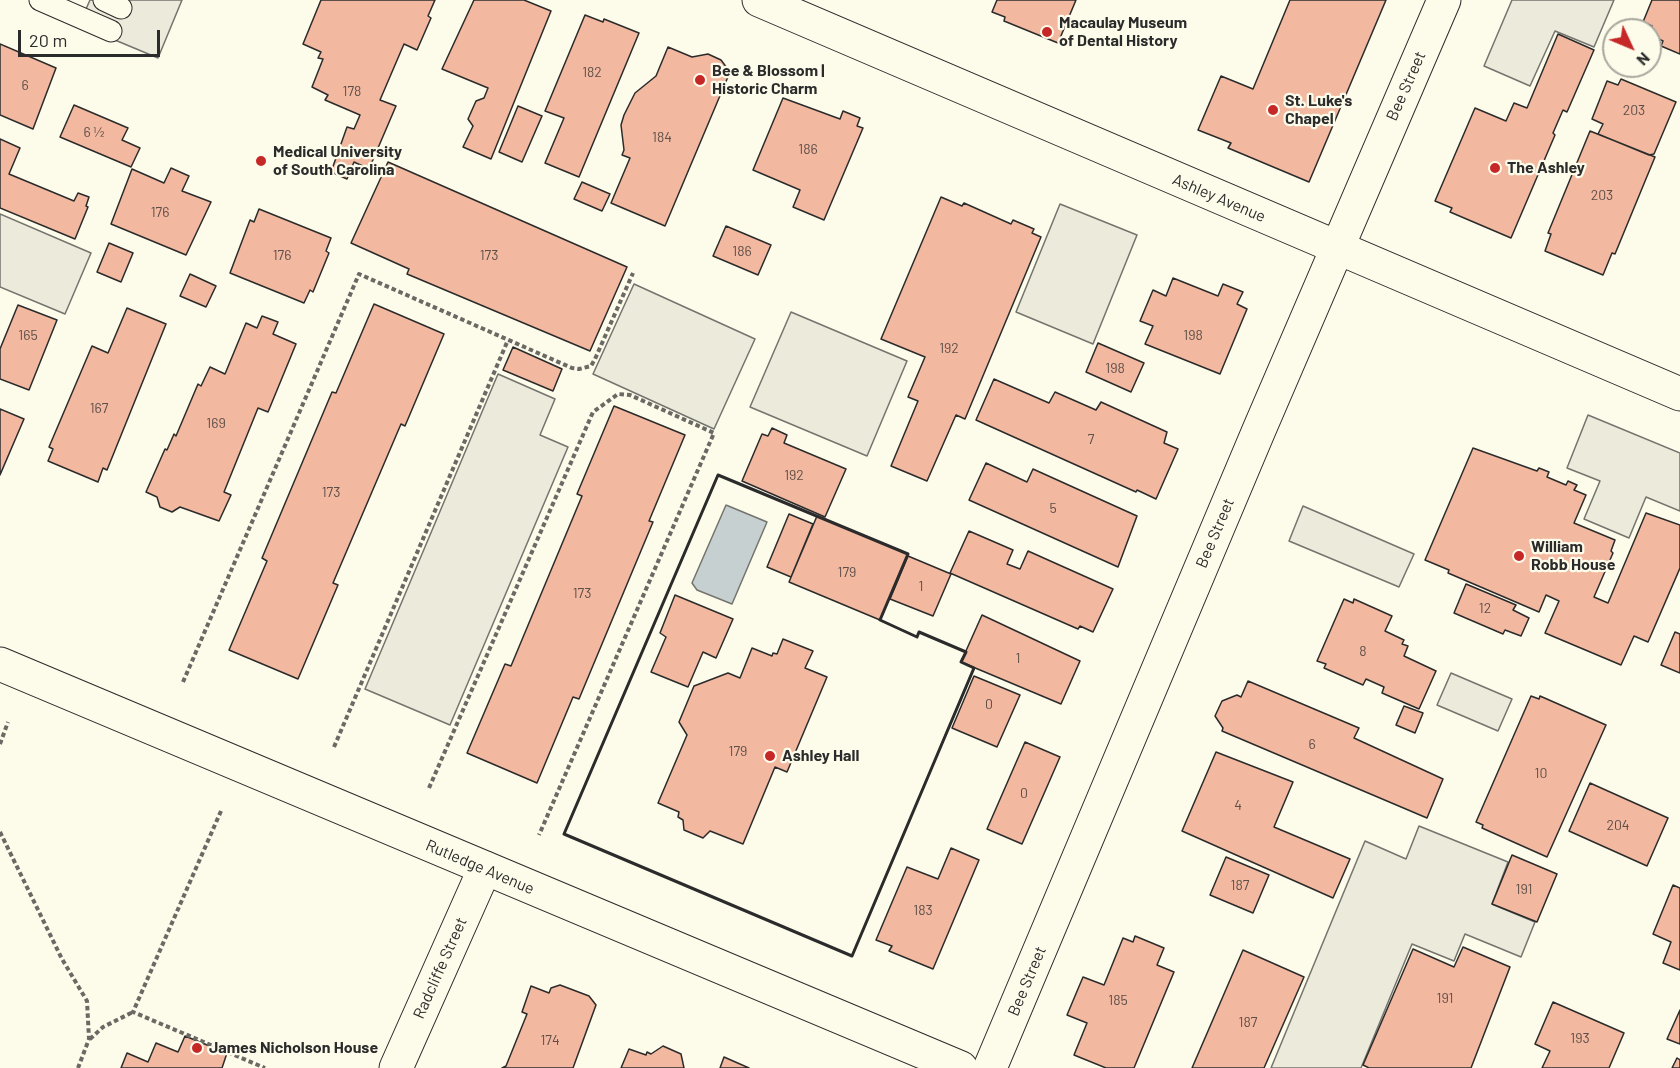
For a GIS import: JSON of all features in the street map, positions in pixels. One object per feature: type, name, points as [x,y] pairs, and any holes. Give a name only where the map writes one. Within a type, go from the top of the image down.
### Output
[{"type":"street","name":"Ashley Avenue","points":[[759,0],[1336,249],[1680,394]]},
{"type":"street","name":"Bee Street","points":[[990,1068],[1336,249],[1444,0]]},
{"type":"street","name":"Rutledge Avenue","points":[[0,664],[961,1068]]},
{"type":"street","name":"Radcliffe Street","points":[[396,1068],[484,868]]},
{"type":"lane","points":[[40,0],[111,31]]},
{"type":"path","points":[[183,682],[359,274],[572,368],[586,369],[595,359],[633,273]]},
{"type":"path","points":[[334,747],[508,340]]},
{"type":"path","points":[[429,788],[592,412],[618,394],[630,395],[714,433],[539,835]]},
{"type":"path","points":[[0,744],[8,722]]},
{"type":"path","points":[[89,1039],[103,1027],[133,1012],[221,811]]},
{"type":"path","points":[[0,832],[58,951],[87,1001],[89,1039],[78,1068]]},
{"type":"path","points":[[133,1012],[265,1068]]},
{"type":"shaded area","points":[[90,0],[182,0],[158,58],[79,25]]},
{"type":"shaded area","points":[[1512,0],[1614,0],[1606,18],[1602,18],[1602,28],[1594,47],[1555,31],[1530,86],[1484,66]]},
{"type":"shaded area","points":[[1060,204],[1137,235],[1093,344],[1016,312]]},
{"type":"shaded area","points":[[0,214],[91,253],[65,314],[0,287]]},
{"type":"shaded area","points":[[634,284],[755,339],[714,429],[593,374]]},
{"type":"shaded area","points":[[791,312],[907,361],[867,456],[750,407]]},
{"type":"shaded area","points":[[498,374],[555,399],[540,435],[568,447],[450,725],[365,689]]},
{"type":"shaded area","points":[[1588,415],[1680,453],[1680,511],[1646,497],[1629,538],[1584,519],[1600,481],[1567,468]]},
{"type":"shaded area","points":[[726,505],[767,522],[732,604],[697,590],[692,583]]},
{"type":"shaded area","points":[[1303,506],[1414,554],[1399,587],[1289,541]]},
{"type":"shaded area","points":[[1451,673],[1512,699],[1498,731],[1437,705]]},
{"type":"shaded area","points":[[1419,826],[1508,862],[1492,904],[1535,922],[1521,957],[1465,934],[1454,961],[1412,944],[1361,1068],[1271,1068],[1365,841],[1406,859]]},
{"type":"building","points":[[321,0],[435,0],[428,16],[431,18],[417,50],[404,44],[380,100],[396,106],[369,169],[354,162],[347,179],[331,172],[347,127],[354,129],[360,115],[325,100],[328,95],[312,87],[323,59],[318,58],[321,52],[303,44]]},
{"type":"building","points":[[474,0],[524,0],[551,11],[491,159],[463,147],[473,126],[468,119],[476,101],[484,98],[488,88],[442,69]]},
{"type":"building","name":"Macaulay Museum of Dental History","points":[[997,0],[1076,0],[1058,43],[1004,21],[1005,17],[992,12]]},
{"type":"building","name":"St. Luke's Chapel","points":[[1290,0],[1386,0],[1309,182],[1228,148],[1231,143],[1198,130],[1221,76],[1253,89]]},
{"type":"building","points":[[1652,0],[1680,0],[1680,54],[1662,46],[1662,18],[1645,18]]},
{"type":"building","points":[[585,15],[603,22],[604,19],[639,33],[579,177],[545,163],[564,118],[545,111]]},
{"type":"building","name":"The Ashley","points":[[1558,34],[1594,50],[1567,112],[1563,110],[1553,133],[1555,135],[1511,238],[1450,212],[1452,208],[1435,201],[1475,108],[1506,121],[1514,103],[1527,108]]},
{"type":"building","points":[[0,44],[56,68],[33,129],[0,115]]},
{"type":"building","points":[[668,47],[692,57],[708,54],[721,60],[730,72],[665,226],[611,203],[630,158],[622,155],[624,150],[621,125],[624,115],[635,93],[656,76]]},
{"type":"building","points":[[1621,79],[1676,102],[1654,154],[1649,155],[1598,134],[1603,124],[1592,119],[1607,81],[1618,85]]},
{"type":"building","points":[[783,98],[840,119],[843,111],[860,118],[857,126],[863,128],[824,220],[793,207],[800,190],[753,170]]},
{"type":"building","points":[[74,105],[128,128],[122,140],[140,148],[131,167],[60,137]]},
{"type":"building","points":[[518,106],[542,116],[522,162],[499,152]]},
{"type":"building","points":[[1590,131],[1655,157],[1615,254],[1612,253],[1603,275],[1545,251],[1551,234],[1548,233]]},
{"type":"building","points":[[0,139],[20,148],[9,174],[74,201],[78,193],[89,197],[86,206],[88,207],[75,239],[0,208]]},
{"type":"building","points":[[388,162],[627,267],[590,351],[407,274],[409,269],[351,243]]},
{"type":"building","points":[[171,168],[189,176],[182,191],[211,202],[186,255],[111,224],[132,169],[164,183]]},
{"type":"building","points":[[582,182],[610,194],[602,211],[574,199]]},
{"type":"building","points":[[941,197],[962,206],[964,203],[1011,224],[1013,220],[1034,229],[1032,233],[1041,237],[965,419],[956,415],[927,481],[891,466],[918,401],[908,397],[925,357],[881,339]]},
{"type":"building","points":[[259,209],[331,238],[326,251],[329,253],[313,292],[310,290],[304,303],[230,273],[250,220],[254,222]]},
{"type":"building","points":[[726,226],[771,245],[758,275],[713,256]]},
{"type":"building","points":[[109,243],[133,253],[121,282],[97,272]]},
{"type":"building","points":[[190,274],[216,286],[206,307],[180,296]]},
{"type":"building","points":[[1173,278],[1218,296],[1223,284],[1243,292],[1237,304],[1247,309],[1220,374],[1145,344],[1153,326],[1140,321],[1153,290],[1166,296]]},
{"type":"building","points":[[374,304],[444,334],[405,426],[401,424],[333,583],[338,585],[298,679],[229,650],[267,561],[262,558],[332,392],[336,393]]},
{"type":"building","points":[[18,305],[57,320],[29,390],[0,379],[0,349]]},
{"type":"building","points":[[127,308],[166,324],[107,470],[103,468],[98,482],[48,461],[53,449],[49,447],[92,346],[108,353]]},
{"type":"building","points":[[262,316],[278,322],[273,334],[296,344],[268,412],[258,408],[224,492],[231,495],[219,521],[180,507],[172,512],[160,507],[157,497],[146,492],[165,449],[167,450],[174,434],[176,436],[198,384],[201,386],[210,367],[225,374],[246,323],[257,328]]},
{"type":"building","points":[[1098,343],[1144,363],[1131,392],[1086,372]]},
{"type":"building","points":[[513,347],[562,369],[553,391],[503,370]]},
{"type":"building","points":[[994,379],[1049,403],[1055,392],[1096,410],[1101,402],[1167,432],[1164,443],[1178,449],[1156,499],[976,420]]},
{"type":"building","points":[[614,406],[685,435],[649,521],[653,522],[579,699],[573,697],[537,783],[467,753],[505,664],[511,666],[582,496],[577,494]]},
{"type":"building","points":[[0,409],[24,419],[0,475]]},
{"type":"building","points":[[772,428],[787,435],[784,443],[846,469],[825,517],[742,481],[762,434],[768,436]]},
{"type":"building","name":"William Robb House","points":[[1473,448],[1537,471],[1539,468],[1549,472],[1547,477],[1566,485],[1568,481],[1577,485],[1574,490],[1586,495],[1574,523],[1615,540],[1611,551],[1613,553],[1594,597],[1608,603],[1646,513],[1680,525],[1680,568],[1648,642],[1634,636],[1621,665],[1545,633],[1559,601],[1546,595],[1539,612],[1448,573],[1449,570],[1425,560]]},
{"type":"building","points":[[986,463],[1027,482],[1033,469],[1137,516],[1118,567],[969,500]]},
{"type":"building","points":[[789,514],[813,524],[791,577],[767,567]]},
{"type":"building","points":[[817,516],[908,554],[880,620],[789,582]]},
{"type":"building","points":[[969,531],[1013,550],[1007,564],[1020,569],[1028,551],[1113,589],[1093,632],[1080,626],[1078,629],[950,573]]},
{"type":"building","points":[[908,556],[951,574],[933,616],[890,599]]},
{"type":"building","points":[[1466,584],[1516,605],[1513,610],[1529,618],[1521,636],[1505,630],[1503,634],[1454,613]]},
{"type":"building","points":[[675,595],[733,619],[716,658],[703,652],[688,687],[651,672],[666,637],[660,633]]},
{"type":"building","points":[[1344,599],[1353,603],[1354,599],[1392,616],[1385,631],[1404,640],[1402,644],[1408,646],[1404,656],[1436,671],[1419,709],[1382,693],[1384,687],[1366,679],[1363,685],[1324,668],[1326,664],[1317,661]]},
{"type":"building","points":[[982,615],[1080,661],[1061,704],[961,662]]},
{"type":"building","points":[[1675,632],[1680,634],[1680,673],[1661,665]]},
{"type":"building","points":[[783,639],[813,651],[805,668],[827,677],[787,772],[775,767],[743,844],[710,831],[703,838],[684,830],[683,820],[678,817],[679,812],[658,803],[687,735],[679,722],[694,686],[728,673],[740,678],[752,648],[772,656],[773,653],[777,654]]},
{"type":"building","points":[[974,676],[1020,695],[997,747],[952,728]]},
{"type":"building","points":[[1248,681],[1359,728],[1354,738],[1443,779],[1427,818],[1222,731],[1223,728],[1215,716],[1222,701],[1237,695],[1241,697]]},
{"type":"building","points":[[1531,696],[1539,699],[1540,696],[1606,725],[1547,857],[1482,828],[1483,825],[1476,822]]},
{"type":"building","points":[[1404,706],[1423,713],[1415,733],[1396,725]]},
{"type":"building","points":[[1025,742],[1060,757],[1022,844],[987,829]]},
{"type":"building","points":[[1216,752],[1293,782],[1274,827],[1350,859],[1333,898],[1182,831]]},
{"type":"building","points":[[1590,783],[1668,818],[1647,866],[1569,831]]},
{"type":"building","points":[[951,848],[979,860],[933,969],[889,951],[892,946],[876,940],[907,867],[938,879]]},
{"type":"building","points":[[1512,855],[1557,874],[1537,922],[1492,904]]},
{"type":"building","points":[[1226,857],[1269,875],[1253,913],[1210,895]]},
{"type":"building","points":[[1673,885],[1680,888],[1680,970],[1663,963],[1671,942],[1653,934]]},
{"type":"building","points":[[1135,936],[1164,948],[1157,965],[1174,972],[1134,1068],[1106,1068],[1074,1055],[1087,1023],[1067,1015],[1083,977],[1104,985],[1123,938],[1133,942]]},
{"type":"building","points":[[1463,947],[1510,967],[1471,1068],[1369,1068],[1363,1065],[1413,949],[1454,967]]},
{"type":"building","points":[[1243,950],[1304,977],[1264,1068],[1192,1068]]},
{"type":"building","points":[[560,985],[589,996],[596,1005],[573,1068],[502,1068],[506,1066],[527,1014],[522,1012],[531,986],[549,993],[551,988]]},
{"type":"building","points":[[1553,1002],[1624,1033],[1609,1068],[1542,1068],[1550,1051],[1535,1044]]},
{"type":"building","points":[[1680,1010],[1680,1044],[1667,1039]]},
{"type":"building","name":"James Nicholson House","points":[[185,1036],[227,1053],[222,1068],[121,1068],[127,1053],[148,1062],[156,1043],[178,1052]]},
{"type":"building","points":[[663,1046],[681,1054],[684,1068],[621,1068],[629,1049],[646,1055],[647,1052],[651,1054]]},
{"type":"building","points":[[724,1057],[749,1068],[720,1068]]},
{"type":"building","points":[[1677,1058],[1680,1060],[1680,1068],[1672,1068]]},
{"type":"wall","points":[[718,475],[908,554],[880,620],[917,637],[919,632],[966,652],[961,662],[974,668],[852,956],[564,834],[718,475]]},
{"type":"place","name":"Macaulay Museum of Dental History","points":[[1047,32]]},
{"type":"place","name":"Bee & Blossom | Historic Charm","points":[[700,80]]},
{"type":"place","name":"St. Luke's Chapel","points":[[1273,110]]},
{"type":"place","name":"Medical University of South Carolina","points":[[261,161]]},
{"type":"place","name":"The Ashley","points":[[1495,168]]},
{"type":"place","name":"William Robb House","points":[[1519,556]]},
{"type":"place","name":"Ashley Hall","points":[[770,756]]},
{"type":"place","name":"James Nicholson House","points":[[197,1048]]}]
